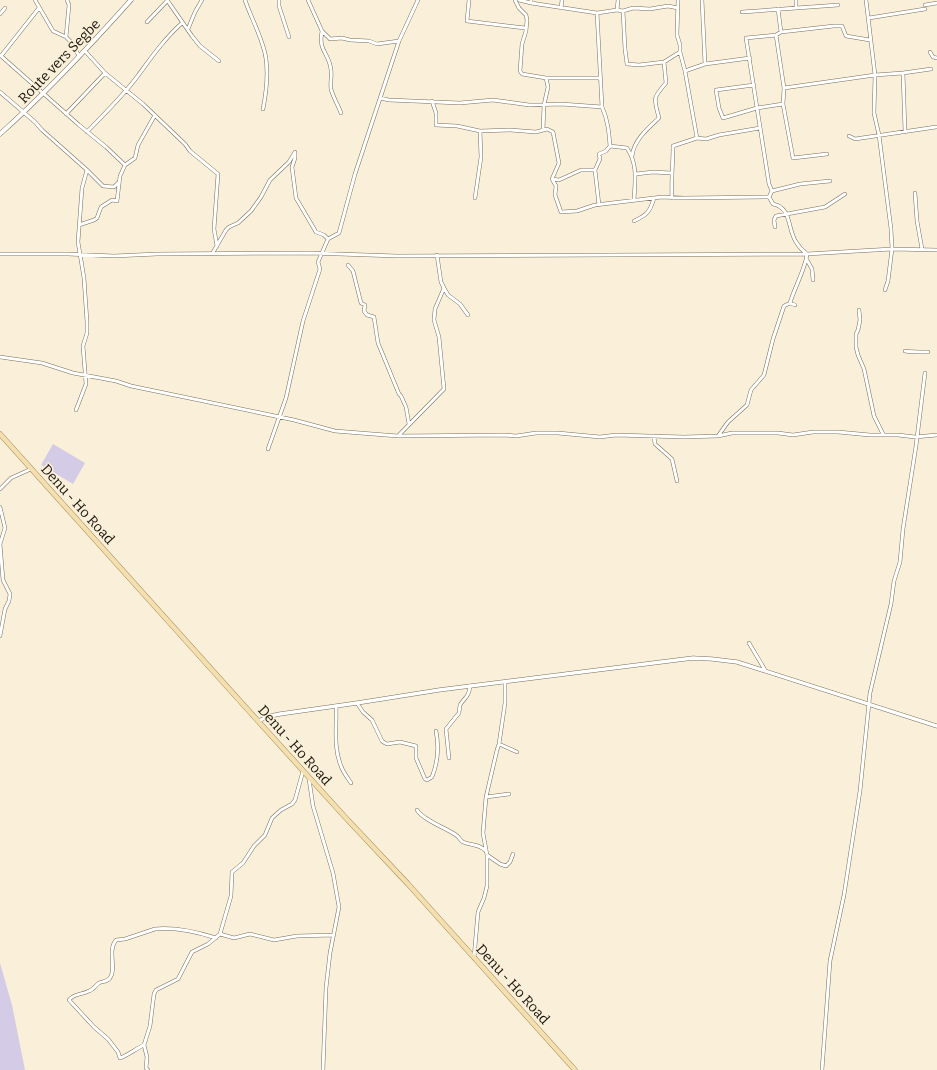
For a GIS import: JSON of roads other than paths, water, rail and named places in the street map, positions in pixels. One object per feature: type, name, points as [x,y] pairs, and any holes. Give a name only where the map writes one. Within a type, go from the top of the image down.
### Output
[{"type":"main road","name":"Route vers Segbe","points":[[0,134],[2,129],[24,112],[85,51],[130,0]]},
{"type":"main road","name":"Denu - Ho Road","points":[[0,434],[309,778],[408,884],[575,1070]]},
{"type":"street","points":[[35,0],[53,31],[66,37],[72,43],[79,56]]},
{"type":"street","points":[[66,37],[69,5],[67,0]]},
{"type":"street","points":[[147,22],[167,0],[182,23],[200,46],[219,61]]},
{"type":"street","points":[[188,29],[202,0]]},
{"type":"street","points":[[245,0],[262,44],[266,59],[265,97],[263,109]]},
{"type":"street","points":[[279,0],[279,6],[289,37]]},
{"type":"street","points":[[308,0],[322,31],[330,39],[342,38],[369,41],[377,44],[399,41]]},
{"type":"street","points":[[268,449],[286,398],[303,321],[320,269],[318,262],[321,253],[328,239],[339,233],[355,174],[399,41],[418,0]]},
{"type":"street","points":[[469,0],[467,21],[526,28]]},
{"type":"street","points":[[515,0],[519,8],[526,15],[526,28],[522,44],[520,71],[522,74],[546,78],[599,78],[601,80]]},
{"type":"street","points":[[519,0],[531,1],[561,8],[597,12],[617,10],[623,11],[633,8],[650,9],[668,6],[678,8]]},
{"type":"street","points":[[561,8],[562,0]]},
{"type":"street","points":[[617,10],[618,0]]},
{"type":"street","points":[[678,0],[677,35],[697,138]]},
{"type":"street","points":[[702,0],[705,64]]},
{"type":"street","points":[[796,0],[796,8]]},
{"type":"street","points":[[866,0],[875,75],[874,113],[879,135],[892,249],[888,281],[885,290]]},
{"type":"street","points":[[869,18],[925,7],[937,3]]},
{"type":"street","points":[[742,12],[838,5]]},
{"type":"street","points":[[0,14],[5,8]]},
{"type":"street","points":[[39,8],[1,55],[43,94],[125,165]]},
{"type":"street","points":[[778,10],[780,32]]},
{"type":"street","points":[[623,11],[627,64],[664,62],[680,52]]},
{"type":"street","points":[[597,12],[602,107],[607,122],[610,146],[606,151],[599,154],[600,158],[595,170],[599,205]]},
{"type":"street","points":[[87,132],[136,78],[169,34],[182,23]]},
{"type":"street","points":[[772,191],[769,184],[746,38],[776,35],[780,32],[842,26],[846,36],[870,40]]},
{"type":"street","points":[[322,31],[320,41],[332,71],[331,89],[341,113]]},
{"type":"street","points":[[776,35],[784,88],[783,104],[793,158],[827,154]]},
{"type":"street","points":[[85,51],[105,74],[126,89],[185,144],[190,151],[218,174],[214,229],[217,246]]},
{"type":"street","points":[[930,52],[933,57],[937,58]]},
{"type":"street","points":[[685,71],[705,64],[750,58]]},
{"type":"street","points":[[632,156],[642,134],[660,118],[655,104],[656,95],[666,83],[664,62]]},
{"type":"street","points":[[784,88],[875,75],[931,70]]},
{"type":"street","points":[[903,73],[905,131]]},
{"type":"street","points":[[66,114],[105,74]]},
{"type":"street","points":[[543,130],[544,105],[548,87],[546,78]]},
{"type":"street","points":[[754,84],[716,90],[719,108],[723,118],[757,108],[783,104]]},
{"type":"street","points":[[0,92],[35,122],[103,186],[114,186],[119,182]]},
{"type":"street","points":[[380,98],[390,100],[460,103],[493,100],[529,105],[561,104],[602,107]]},
{"type":"street","points":[[432,101],[436,113],[436,125],[457,126],[480,131],[510,130],[536,132],[547,129],[553,132],[559,163],[552,179]]},
{"type":"street","points":[[79,225],[97,218],[101,207],[106,203],[112,200],[117,201],[120,176],[125,165],[135,158],[138,145],[155,115]]},
{"type":"street","points":[[850,136],[855,139],[936,127]]},
{"type":"street","points":[[672,198],[671,173],[673,146],[697,138],[706,139],[719,135],[760,128]]},
{"type":"street","points":[[475,198],[481,157],[480,131]]},
{"type":"street","points":[[610,146],[626,148],[632,156],[636,174],[634,200]]},
{"type":"street","points":[[212,254],[226,230],[238,223],[251,211],[261,197],[270,180],[289,162],[295,152],[292,167],[296,198],[316,232],[324,235],[328,239]]},
{"type":"street","points":[[76,410],[86,384],[83,346],[87,333],[87,322],[84,278],[78,242],[82,188],[87,170]]},
{"type":"street","points":[[552,179],[559,180],[581,170],[595,170]]},
{"type":"street","points":[[636,174],[653,172],[671,173]]},
{"type":"street","points":[[552,179],[556,186],[555,195],[561,212],[577,211],[599,205],[654,198],[769,197]]},
{"type":"street","points":[[769,197],[772,191],[800,184],[830,181]]},
{"type":"street","points":[[915,193],[917,221],[922,249]]},
{"type":"street","points":[[775,227],[774,220],[776,216],[825,206],[845,194]]},
{"type":"street","points":[[769,197],[773,204],[785,210],[788,214],[796,242],[807,256],[812,269],[813,280]]},
{"type":"street","points":[[634,221],[645,216],[651,208],[654,198]]},
{"type":"street","points":[[0,254],[80,254],[114,256],[157,254],[321,253],[397,256],[807,256],[892,249],[937,250]]},
{"type":"street","points":[[436,255],[441,282],[444,288],[448,295],[460,304],[468,316]]},
{"type":"street","points":[[718,436],[728,422],[747,405],[752,390],[764,376],[773,339],[784,306],[790,303],[807,256]]},
{"type":"street","points":[[348,265],[353,272],[361,303],[366,305],[364,311],[367,315],[374,317],[378,343],[398,394],[401,396],[406,407],[409,424]]},
{"type":"street","points":[[398,436],[444,388],[439,337],[434,320],[435,309],[444,288]]},
{"type":"street","points":[[790,303],[795,305]]},
{"type":"street","points":[[859,310],[860,320],[856,334],[856,346],[864,369],[874,416],[884,434]]},
{"type":"street","points":[[905,351],[928,352]]},
{"type":"street","points":[[0,357],[42,363],[85,376],[116,381],[131,386],[279,417],[335,431],[398,436],[516,436],[536,433],[558,433],[600,438],[616,435],[654,437],[778,433],[794,435],[813,432],[838,432],[870,435],[884,434],[917,437],[937,435]]},
{"type":"street","points":[[822,1070],[830,961],[844,895],[860,791],[870,694],[891,604],[894,581],[900,562],[903,529],[925,373]]},
{"type":"street","points":[[654,437],[655,444],[672,459],[677,480]]},
{"type":"street","points":[[0,489],[11,478],[31,469]]},
{"type":"street","points":[[0,507],[5,528],[0,544],[0,557],[3,580],[10,594],[9,601],[5,609],[0,636]]},
{"type":"street","points":[[749,643],[765,670]]},
{"type":"street","points":[[258,721],[280,714],[470,686],[693,658],[725,660],[765,670],[937,726]]},
{"type":"street","points":[[474,958],[478,912],[487,886],[487,853],[483,833],[486,798],[499,744],[505,703],[505,682]]},
{"type":"street","points":[[449,758],[446,729],[459,713],[460,705],[468,697],[470,693],[470,686]]},
{"type":"street","points":[[357,703],[363,712],[372,720],[382,741],[387,744],[400,742],[416,746],[416,758],[422,774],[427,780],[432,777],[437,763],[438,740],[436,731]]},
{"type":"street","points":[[336,706],[336,742],[339,763],[351,783]]},
{"type":"street","points":[[499,744],[517,752]]},
{"type":"street","points":[[148,1070],[146,1068],[147,1057],[144,1045],[150,1026],[154,994],[156,990],[178,979],[192,952],[216,938],[220,934],[230,896],[232,872],[243,863],[254,846],[265,835],[272,818],[281,810],[292,804],[295,800],[303,770]]},
{"type":"street","points":[[309,778],[313,806],[333,874],[339,907],[330,953],[326,988],[323,1070]]},
{"type":"street","points":[[486,798],[509,794]]},
{"type":"street","points":[[417,810],[422,817],[431,820],[456,835],[461,841],[476,844],[483,848],[500,864],[506,866],[510,862],[513,854]]},
{"type":"street","points":[[144,1045],[120,1058],[118,1052],[108,1039],[94,1027],[69,1000],[73,996],[90,991],[100,983],[110,978],[112,972],[112,955],[116,940],[125,939],[161,928],[199,932],[216,938]]},
{"type":"street","points":[[220,934],[234,938],[250,934],[274,940],[297,936],[334,935]]}]
